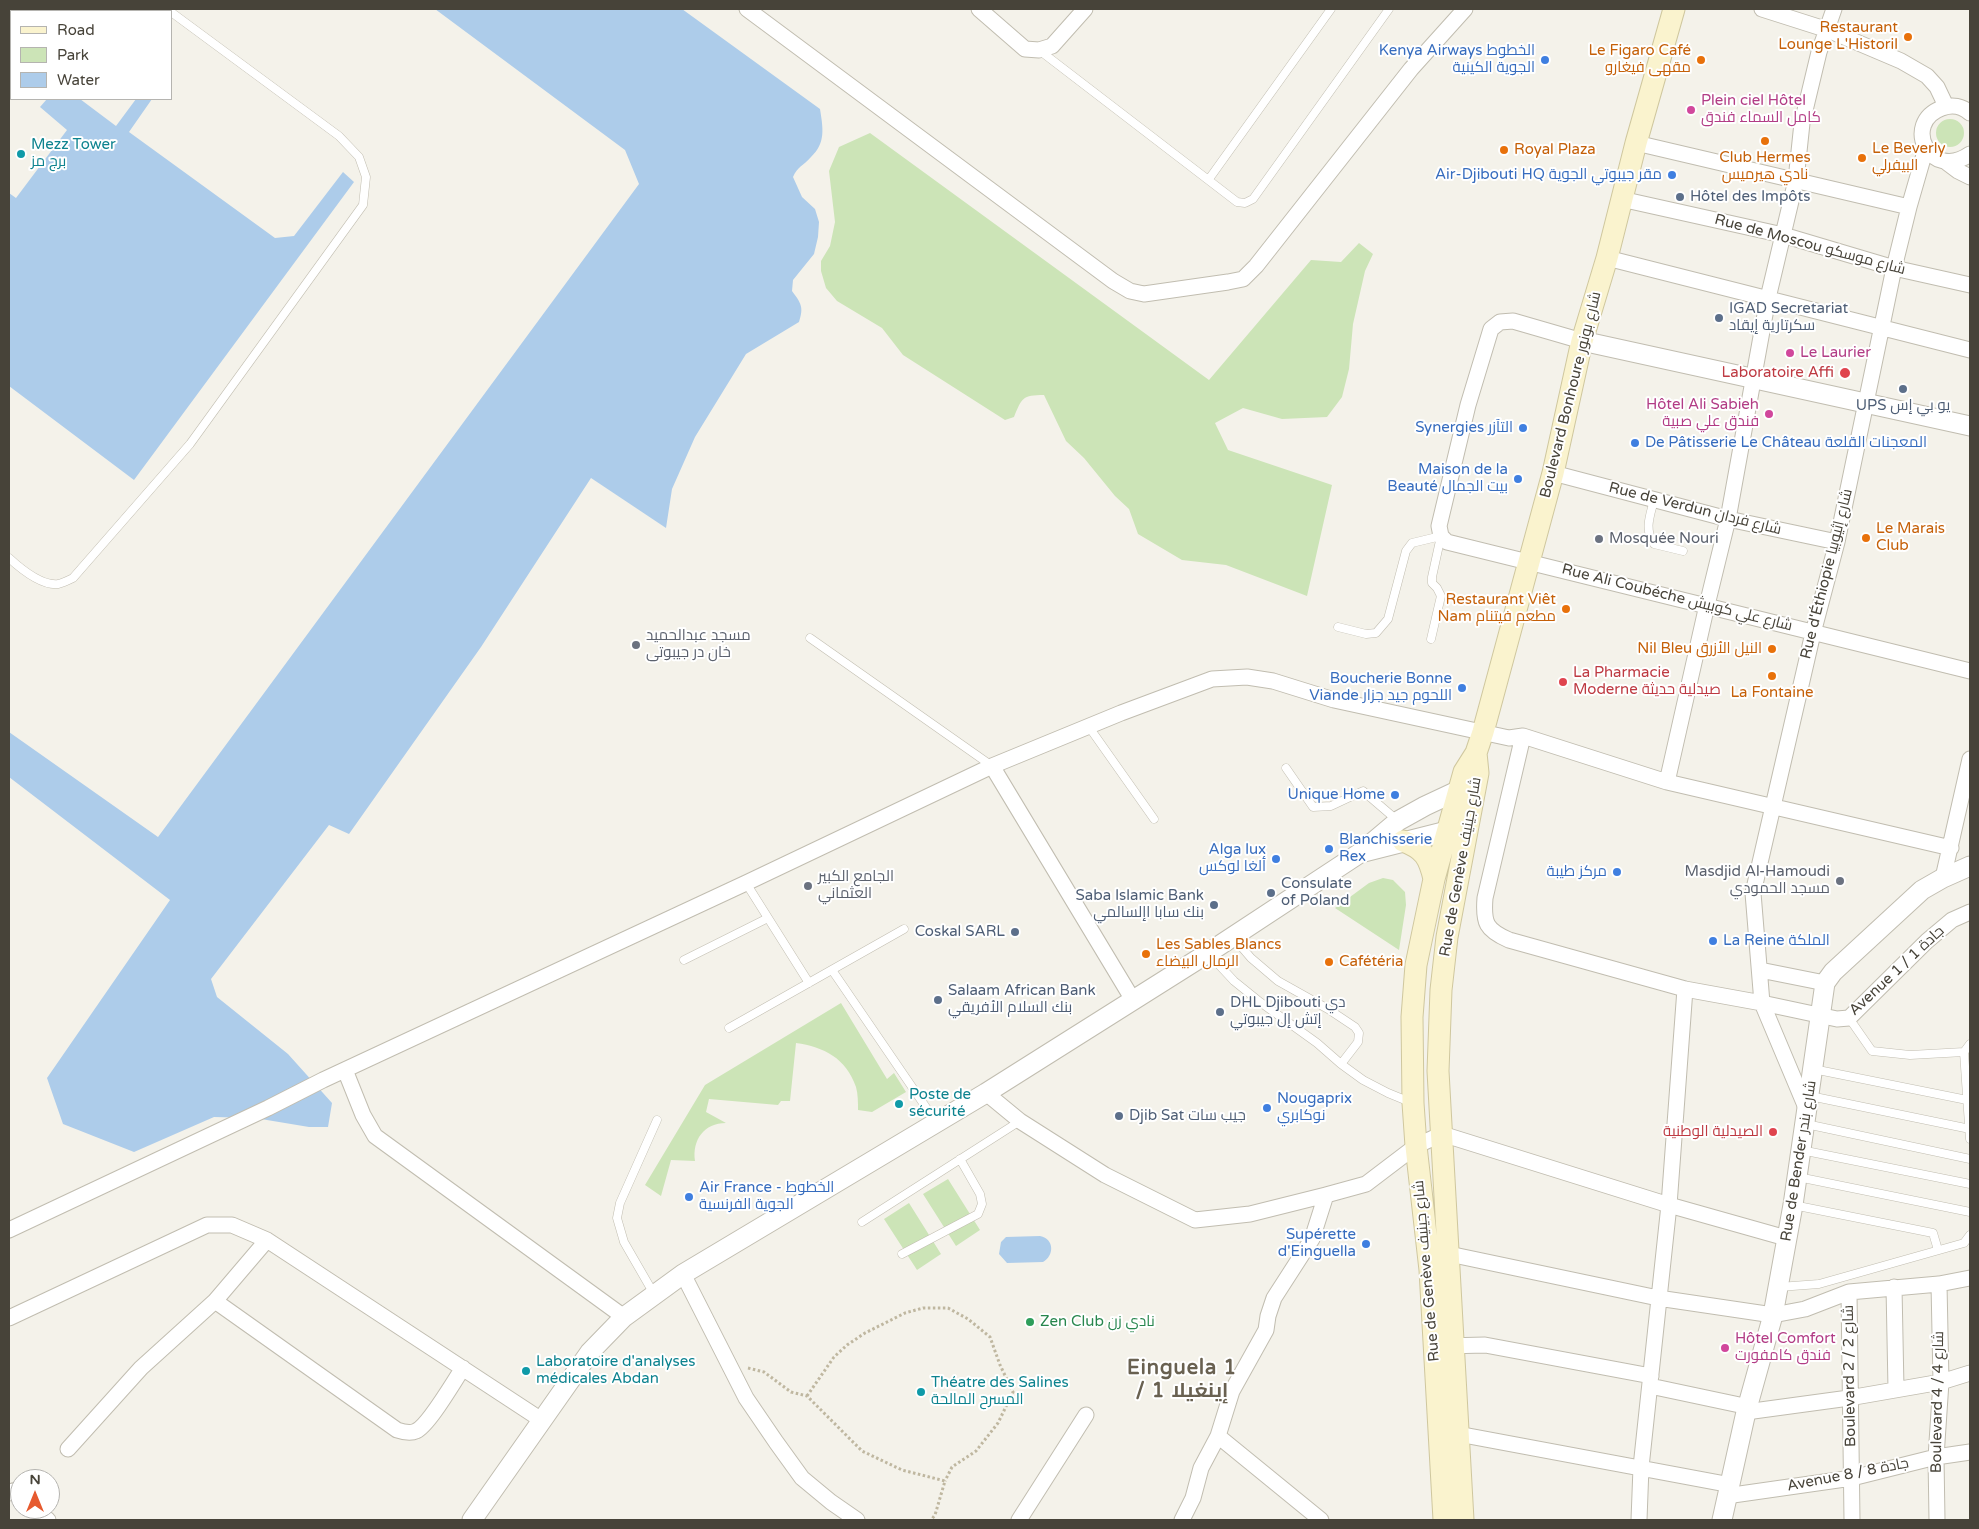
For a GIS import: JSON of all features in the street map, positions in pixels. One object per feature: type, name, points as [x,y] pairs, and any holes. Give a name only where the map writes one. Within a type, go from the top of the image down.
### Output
[{"type":"main road","name":"Boulevard Bonhoure شارع بونور","points":[[1476,753],[1553,473],[1582,341],[1607,258],[1636,143],[1674,9]]},
{"type":"main road","name":"Rue de Genève شارع جينيف","points":[[1463,1520],[1458,1434],[1430,1270],[1416,1146],[1413,1103],[1412,1017],[1416,973],[1434,878],[1464,772],[1476,753]]},
{"type":"main road","name":"Rue de Genève شارع جينيف","points":[[1444,1520],[1444,1346],[1449,1254],[1438,1071],[1441,990],[1447,937],[1478,773],[1476,753]]},
{"type":"main road","points":[[1401,831],[1428,858],[1434,878]]},
{"type":"street","points":[[747,9],[1113,281],[1130,291],[1144,294],[1243,279],[1256,266],[1411,69],[1465,9]]},
{"type":"street","points":[[979,9],[1025,49],[1039,50],[1052,46],[1085,9]]},
{"type":"street","points":[[1762,9],[1828,30],[1901,60],[1927,76],[1937,87],[1946,106]]},
{"type":"street","points":[[1667,782],[1728,519],[1768,298],[1796,180],[1802,123],[1815,68],[1834,9]]},
{"type":"street","points":[[1968,106],[1946,106],[1935,110],[1928,116],[1922,132],[1926,148],[1938,159],[1970,177]]},
{"type":"street","points":[[1636,143],[1909,207]]},
{"type":"street","name":"Rue d'Éthiopie شارع إثيوبيا","points":[[1807,1110],[1762,1003],[1752,893],[1813,632],[1837,542],[1894,268],[1926,148]]},
{"type":"street","points":[[1946,162],[1955,162],[1970,154]]},
{"type":"street","name":"Rue de Moscou شارع موسكو","points":[[1621,199],[1783,235],[1894,268],[1970,285]]},
{"type":"street","points":[[1607,258],[1970,350]]},
{"type":"street","points":[[1441,536],[1439,526],[1468,405],[1491,329],[1500,322],[1512,321],[1582,341],[1970,426]]},
{"type":"street","name":"Rue de Verdun شارع فردان","points":[[1553,473],[1728,519],[1837,542]]},
{"type":"street","name":"Rue Ali Coubéche شارع علي كوبيش","points":[[1441,536],[1447,542],[1970,671]]},
{"type":"street","points":[[9,1230],[268,1108],[308,1087],[992,766],[1121,712],[1212,679],[1247,677],[1273,681],[1334,700],[1509,738],[1524,736],[1667,782],[1951,848]]},
{"type":"street","name":"Avenue 1 / جادة 1","points":[[1524,736],[1485,898],[1484,915],[1487,926],[1496,934],[1509,940],[1685,989],[1837,1019],[1849,1018],[1926,941],[1952,920],[1970,912]]},
{"type":"street","points":[[1943,878],[1970,759]]},
{"type":"street","points":[[992,766],[1133,1000]]},
{"type":"street","points":[[472,1520],[543,1421],[576,1370],[600,1340],[619,1321],[654,1294],[683,1274],[986,1093],[1233,937],[1360,853],[1401,831],[1424,806],[1458,791],[1470,816],[1447,831],[1401,831]]},
{"type":"street","points":[[1760,970],[1825,983],[1832,972],[1922,890],[1970,866]]},
{"type":"street","name":"Rue de Bender شارع بندر","points":[[1722,1520],[1747,1409],[1773,1315],[1793,1205],[1825,983]]},
{"type":"street","points":[[1639,1520],[1641,1467],[1669,1205],[1685,989]]},
{"type":"street","points":[[345,1070],[363,1115],[376,1136],[619,1321]]},
{"type":"street","points":[[986,1093],[1020,1121],[1105,1175],[1195,1220],[1250,1214],[1366,1184],[1416,1146],[1442,1134],[1669,1205],[1786,1238]]},
{"type":"street","points":[[1182,1520],[1193,1498],[1201,1468],[1218,1436],[1232,1391],[1266,1330],[1274,1298],[1312,1239],[1326,1195]]},
{"type":"street","points":[[9,1318],[207,1225],[232,1225],[267,1240],[543,1421]]},
{"type":"street","points":[[68,1449],[141,1368],[215,1300],[267,1240]]},
{"type":"street","points":[[1449,1254],[1658,1298],[1773,1315],[1805,1309],[1849,1292],[1939,1284],[1970,1278]]},
{"type":"street","points":[[683,1274],[746,1398],[802,1478],[857,1520]]},
{"type":"street","name":"Boulevard 4 / شارع 4","points":[[1938,1520],[1936,1457],[1941,1382],[1939,1284]]},
{"type":"street","points":[[1894,1287],[1896,1389]]},
{"type":"street","name":"Boulevard 2 / شارع 2","points":[[1849,1292],[1852,1520]]},
{"type":"street","points":[[215,1300],[397,1430],[408,1433],[416,1431],[425,1423],[463,1368]]},
{"type":"street","points":[[1444,1346],[1485,1345],[1650,1381],[1747,1409],[1849,1398],[1941,1382],[1970,1373]]},
{"type":"street","points":[[1019,1520],[1086,1415]]},
{"type":"street","name":"Avenue 8 / جادة 8","points":[[1458,1434],[1641,1467],[1729,1491],[1852,1478],[1936,1457],[1970,1452]]},
{"type":"street","points":[[1218,1436],[1321,1520]]},
{"type":"lane","points":[[1209,179],[1331,9]]},
{"type":"lane","points":[[1039,50],[1237,202],[1245,203],[1253,199],[1390,9]]},
{"type":"lane","points":[[9,558],[22,570],[41,580],[58,584],[73,578],[190,444],[363,204],[366,177],[359,157],[339,136],[172,13]]},
{"type":"lane","points":[[1654,500],[1647,529],[1649,538],[1654,544],[1683,551]]},
{"type":"lane","points":[[1338,627],[1366,634],[1376,633],[1388,620],[1406,551],[1412,543],[1441,536],[1432,577],[1432,583],[1441,596],[1431,639]]},
{"type":"lane","points":[[810,638],[992,766]]},
{"type":"lane","points":[[1088,727],[1154,819]]},
{"type":"lane","points":[[1286,768],[1313,807],[1331,806],[1363,791],[1401,831]]},
{"type":"lane","points":[[746,883],[809,983]]},
{"type":"lane","points":[[684,960],[768,918]]},
{"type":"lane","points":[[729,1028],[904,930]]},
{"type":"lane","points":[[1233,937],[1251,958],[1278,981],[1328,1009],[1355,1027],[1359,1033],[1358,1042],[1341,1064]]},
{"type":"lane","points":[[1208,953],[1234,981],[1317,1043],[1341,1064],[1363,1080],[1388,1094],[1413,1103]]},
{"type":"lane","points":[[832,970],[936,1122]]},
{"type":"lane","points":[[1849,1018],[1872,1051],[1910,1055],[1964,1052]]},
{"type":"lane","points":[[1970,1044],[1964,1052],[1970,1139]]},
{"type":"lane","points":[[1813,1069],[1967,1100]]},
{"type":"lane","points":[[1807,1110],[1970,1129]]},
{"type":"lane","points":[[1807,1110],[1970,1159]]},
{"type":"lane","points":[[654,1294],[624,1242],[617,1218],[620,1203],[657,1120]]},
{"type":"lane","points":[[862,1222],[1020,1121]]},
{"type":"lane","points":[[1801,1150],[1970,1184]]},
{"type":"lane","points":[[902,1254],[978,1214],[982,1204],[980,1194],[960,1160]]},
{"type":"lane","points":[[1797,1177],[1970,1212]]},
{"type":"lane","points":[[1793,1205],[1933,1233],[1938,1250]]},
{"type":"lane","points":[[1778,1287],[1819,1284],[1964,1243],[1970,1235]]},
{"type":"path","points":[[807,1396],[834,1357],[847,1345],[865,1333],[905,1313],[923,1308],[948,1308],[968,1319],[990,1336],[1000,1365],[1013,1392],[998,1423],[976,1451],[952,1467],[935,1515],[931,1520]]},
{"type":"path","points":[[728,1363],[764,1372],[791,1392],[807,1396],[862,1451],[902,1470],[946,1481]]},
{"type":"green space","points":[[1950,119],[1960,123],[1964,133],[1960,143],[1950,147],[1940,143],[1936,133],[1940,123]]},
{"type":"green space","points":[[870,133],[1209,380],[1311,260],[1341,262],[1359,243],[1373,254],[1365,271],[1353,324],[1349,369],[1342,397],[1327,417],[1282,419],[1243,408],[1215,423],[1228,450],[1332,485],[1307,596],[1226,565],[1182,560],[1138,534],[1129,509],[1115,496],[1084,458],[1066,441],[1044,395],[1027,397],[1021,402],[1014,417],[1005,420],[903,355],[882,328],[837,301],[826,288],[821,271],[821,261],[830,246],[835,222],[829,171],[839,147]]},
{"type":"green space","points":[[1383,878],[1393,880],[1405,892],[1406,905],[1399,950],[1335,908],[1369,883]]},
{"type":"green space","points":[[841,1003],[887,1079],[894,1073],[906,1092],[872,1112],[858,1110],[856,1087],[852,1077],[840,1061],[816,1047],[796,1043],[790,1101],[781,1101],[778,1105],[709,1099],[706,1112],[726,1123],[711,1126],[701,1134],[695,1146],[695,1161],[671,1160],[661,1196],[645,1185],[705,1085]]},
{"type":"green space","points":[[948,1179],[980,1230],[956,1246],[923,1194]]},
{"type":"green space","points":[[909,1203],[941,1254],[917,1270],[884,1219]]},
{"type":"water","points":[[435,9],[682,9],[820,109],[821,141],[816,152],[797,170],[793,177],[802,197],[815,209],[819,222],[814,254],[793,280],[792,291],[801,305],[801,317],[799,322],[746,354],[695,437],[672,489],[666,528],[591,478],[481,647],[349,834],[329,825],[211,979],[217,997],[288,1054],[332,1103],[328,1127],[309,1127],[255,1118],[214,1117],[134,1152],[63,1124],[47,1078],[170,900],[9,777],[9,732],[158,837],[639,184],[625,150]]},
{"type":"water","points":[[46,100],[81,100],[116,126],[135,100],[151,100],[129,132],[275,238],[294,236],[343,172],[354,182],[134,480],[9,386],[9,193],[16,198],[67,130],[40,107]]},
{"type":"water","points":[[1040,1236],[1048,1240],[1051,1248],[1049,1256],[1043,1262],[1007,1263],[999,1254],[1001,1242],[1006,1237]]},
{"type":"place","name":"Restaurant Lounge L'Historil","points":[[1908,37]]},
{"type":"place","name":"Kenya Airways الخطوط الجوية الكينية","points":[[1545,60]]},
{"type":"place","name":"Le Figaro Café مقهى فيغارو","points":[[1701,60]]},
{"type":"place","name":"Plein ciel Hôtel كامل السماء فندق","points":[[1691,110]]},
{"type":"place","name":"Club Hermes نادي هيرميس","points":[[1765,141]]},
{"type":"place","name":"Royal Plaza","points":[[1504,150]]},
{"type":"place","name":"Mezz Tower برج مز","points":[[21,154]]},
{"type":"place","name":"Le Beverly البيفرلي","points":[[1862,158]]},
{"type":"place","name":"Air-Djibouti HQ مقر جيبوتي الجوية","points":[[1672,175]]},
{"type":"place","name":"Hôtel des Impôts","points":[[1680,197]]},
{"type":"place","name":"IGAD Secretariat سكرتارية إيقاد","points":[[1719,318]]},
{"type":"place","name":"Le Laurier","points":[[1790,353]]},
{"type":"place","name":"Laboratoire Affi","points":[[1845,373]]},
{"type":"place","name":"UPS يو بي إس","points":[[1903,389]]},
{"type":"place","name":"Hôtel Ali Sabieh فندق علي صبية","points":[[1769,414]]},
{"type":"place","name":"Synergies التآزر","points":[[1523,428]]},
{"type":"place","name":"De Pâtisserie Le Château المعجنات القلعة","points":[[1635,443]]},
{"type":"place","name":"Maison de la Beauté بيت الجمال","points":[[1518,479]]},
{"type":"place","name":"Le Marais Club","points":[[1866,538]]},
{"type":"place","name":"Mosquée Nouri","points":[[1599,539]]},
{"type":"place","name":"Restaurant Viêt Nam مطعم فيتنام","points":[[1566,609]]},
{"type":"place","name":"مسجد عبدالحمید خان در جیبوتی","points":[[636,645]]},
{"type":"place","name":"Nil Bleu النيل الأزرق","points":[[1772,649]]},
{"type":"place","name":"La Fontaine","points":[[1772,676]]},
{"type":"place","name":"La Pharmacie Moderne صيدلية حديثة","points":[[1563,682]]},
{"type":"place","name":"Boucherie Bonne Viande اللحوم جيد جزار","points":[[1462,688]]},
{"type":"place","name":"Unique Home","points":[[1395,795]]},
{"type":"place","name":"Blanchisserie Rex","points":[[1329,849]]},
{"type":"place","name":"Alga lux ألغا لوكس","points":[[1276,859]]},
{"type":"place","name":"مركز طيبة","points":[[1617,872]]},
{"type":"place","name":"Masdjid Al-Hamoudi مسجد الحمودي","points":[[1840,881]]},
{"type":"place","name":"الجامع الكبير العثماني","points":[[808,886]]},
{"type":"place","name":"Consulate of Poland","points":[[1271,893]]},
{"type":"place","name":"Saba Islamic Bank بنك سابا اإلسالمي","points":[[1214,905]]},
{"type":"place","name":"Coskal SARL","points":[[1015,932]]},
{"type":"place","name":"La Reine الملكة","points":[[1713,941]]},
{"type":"place","name":"Les Sables Blancs الرمال البيضاء","points":[[1146,954]]},
{"type":"place","name":"Cafétéria","points":[[1329,962]]},
{"type":"place","name":"Salaam African Bank بنك السلام الأفريقي","points":[[938,1000]]},
{"type":"place","name":"DHL Djibouti دي إتش إل جيبوتي","points":[[1220,1012]]},
{"type":"place","name":"Poste de sécurité","points":[[899,1104]]},
{"type":"place","name":"Nougaprix نوكابري","points":[[1267,1108]]},
{"type":"place","name":"Djib Sat جيب سات","points":[[1119,1116]]},
{"type":"place","name":"الصيدلية الوطنية","points":[[1773,1132]]},
{"type":"place","name":"Air France - الخطوط الجوية الفرنسية","points":[[689,1197]]},
{"type":"place","name":"Supérette d'Einguella","points":[[1366,1244]]},
{"type":"place","name":"Zen Club نادي زن","points":[[1030,1322]]},
{"type":"place","name":"Hôtel Comfort فندق كامفورت","points":[[1725,1348]]},
{"type":"place","name":"Laboratoire d'analyses médicales Abdan","points":[[526,1371]]},
{"type":"place","name":"Théatre des Salines المسرح المالحة","points":[[921,1392]]},
{"type":"district","name":"Einguela 1 / إينغيلا 1","points":[[1182,1380]]}]
